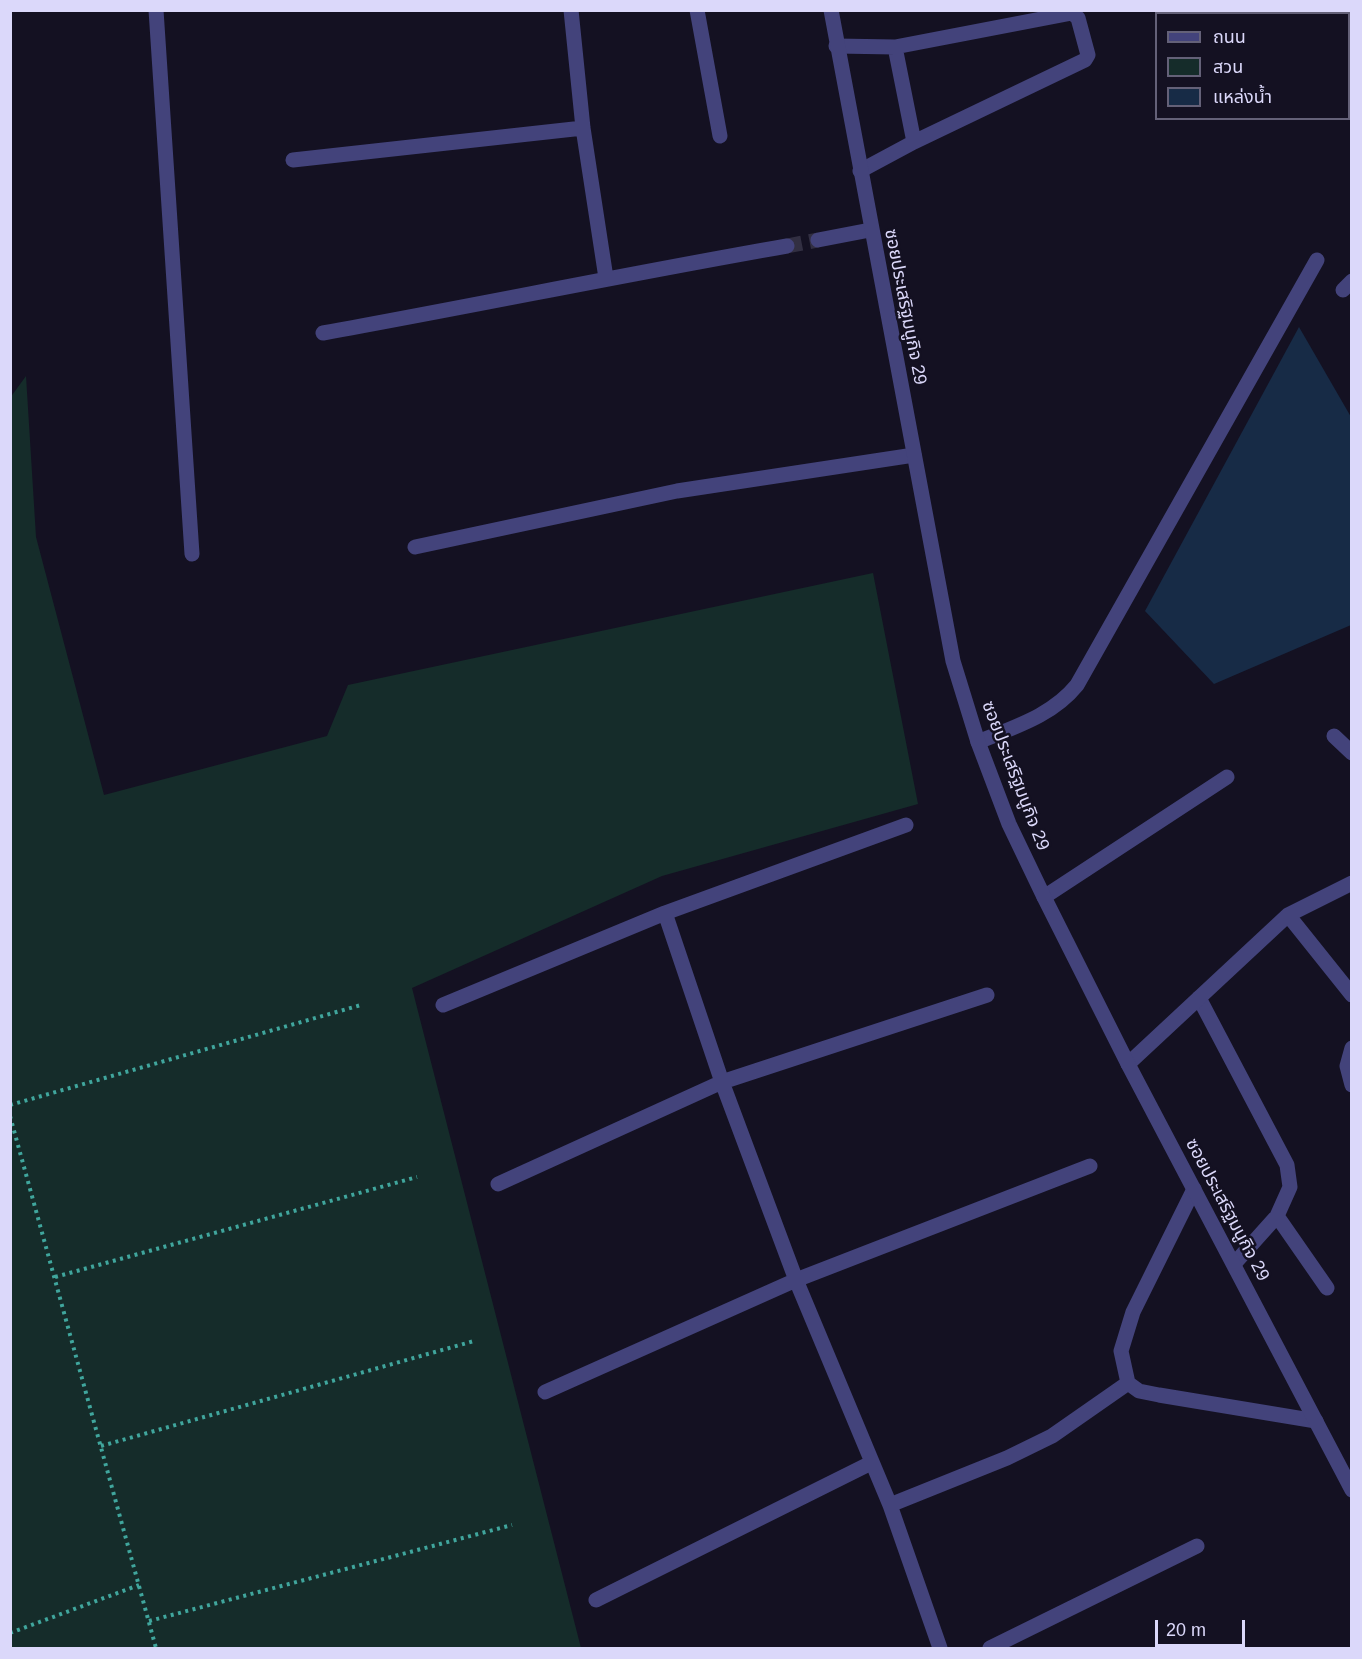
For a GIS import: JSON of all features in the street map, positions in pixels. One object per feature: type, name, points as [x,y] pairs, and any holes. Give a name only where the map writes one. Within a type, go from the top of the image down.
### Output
[{"type":"street","points":[[156,10],[192,554]]},
{"type":"street","points":[[571,10],[583,128],[606,278]]},
{"type":"street","points":[[697,10],[720,136]]},
{"type":"street","name":"ซอยประเสริฐมนูกิจ 29","points":[[831,10],[870,230],[953,661],[978,742],[1009,824],[1044,897],[1128,1064],[1351,1487]]},
{"type":"street","points":[[836,46],[895,47],[1072,13],[1078,18],[1088,55],[1085,60],[914,141],[860,171]]},
{"type":"street","points":[[895,47],[914,141]]},
{"type":"street","points":[[293,160],[583,128]]},
{"type":"street","points":[[818,240],[870,230]]},
{"type":"street","points":[[323,333],[549,292],[606,278],[787,246]]},
{"type":"street","points":[[978,742],[1047,713],[1063,702],[1077,685],[1317,260]]},
{"type":"street","points":[[415,547],[677,491],[914,455]]},
{"type":"street","points":[[1334,736],[1352,753]]},
{"type":"street","points":[[1044,897],[1227,777]]},
{"type":"street","points":[[443,1005],[665,913],[906,825]]},
{"type":"street","points":[[1128,1064],[1288,915],[1352,883]]},
{"type":"street","points":[[665,913],[722,1082],[796,1280],[890,1505],[940,1648]]},
{"type":"street","points":[[1288,915],[1352,994]]},
{"type":"street","points":[[498,1184],[722,1082],[987,995]]},
{"type":"street","points":[[1199,998],[1287,1165],[1290,1187],[1276,1216],[1234,1264]]},
{"type":"street","points":[[1352,1047],[1347,1066],[1352,1085]]},
{"type":"street","points":[[545,1392],[796,1280],[1090,1166]]},
{"type":"street","points":[[1194,1189],[1133,1312],[1121,1351],[1128,1383],[1139,1391],[1316,1421]]},
{"type":"street","points":[[1276,1216],[1327,1288]]},
{"type":"street","points":[[890,1505],[1007,1458],[1052,1436],[1128,1383]]},
{"type":"street","points":[[596,1600],[871,1463]]},
{"type":"street","points":[[990,1648],[1197,1546]]},
{"type":"path","points":[[10,1105],[361,1005]]},
{"type":"path","points":[[10,1116],[156,1648]]},
{"type":"path","points":[[55,1277],[417,1177]]},
{"type":"path","points":[[101,1446],[474,1341]]},
{"type":"path","points":[[149,1621],[512,1525]]},
{"type":"path","points":[[10,1634],[139,1585]]},
{"type":"green space","points":[[26,376],[36,537],[104,795],[327,736],[348,685],[873,573],[918,804],[662,876],[412,988],[581,1648],[11,1648],[10,398]]},
{"type":"water","points":[[1299,327],[1351,417],[1351,625],[1214,684],[1145,611]]},
{"type":"tunnel","points":[[787,246],[818,240]]}]
